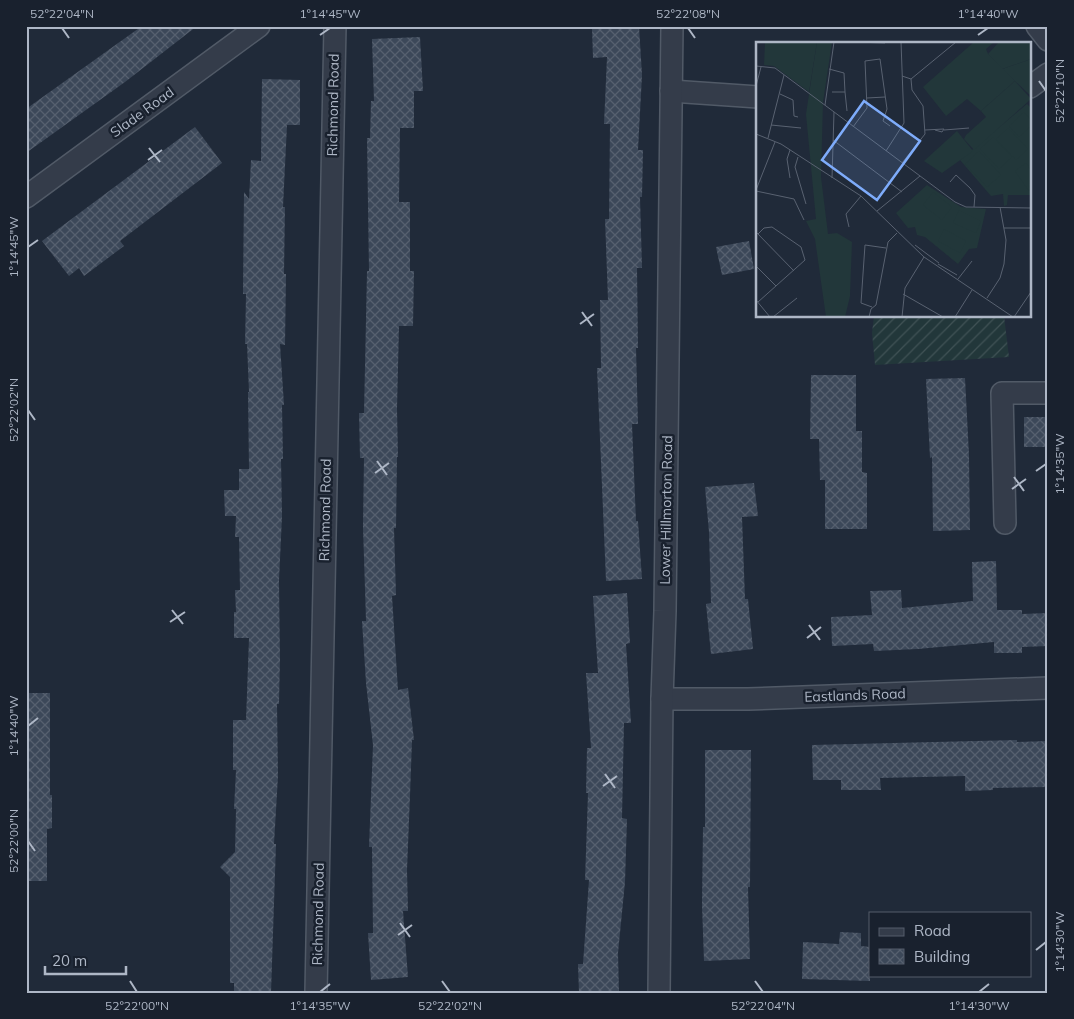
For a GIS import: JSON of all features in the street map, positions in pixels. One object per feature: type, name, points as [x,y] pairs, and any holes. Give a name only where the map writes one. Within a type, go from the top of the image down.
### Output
[{"type":"street","name":"Slade Road","points":[[26,197],[259,26]]},
{"type":"street","name":"Richmond Road","points":[[316,993],[335,26]]},
{"type":"street","name":"Lower Hillmorton Road","points":[[660,993],[662,699],[665,611],[672,26]]},
{"type":"street","points":[[1038,26],[1048,40]]},
{"type":"street","points":[[1032,86],[1048,74]]},
{"type":"street","points":[[671,90],[756,97]]},
{"type":"street","points":[[1005,523],[1002,393],[1048,392]]},
{"type":"street","name":"Eastlands Road","points":[[662,699],[748,699],[1048,688]]},
{"type":"green space","points":[[874,318],[1004,318],[1009,357],[875,365],[872,333]]},
{"type":"building","points":[[142,26],[197,26],[125,82],[26,153],[26,109]]},
{"type":"building","points":[[639,26],[642,75],[638,150],[643,150],[642,197],[640,197],[642,268],[637,268],[638,348],[636,348],[638,424],[632,424],[636,521],[638,521],[642,579],[606,581],[597,368],[601,368],[600,300],[608,300],[605,219],[609,219],[610,124],[604,124],[607,57],[593,58],[592,28]]},
{"type":"building","points":[[420,37],[423,91],[414,91],[414,128],[400,128],[399,202],[410,202],[410,271],[414,271],[413,326],[399,326],[398,457],[396,528],[394,528],[396,595],[392,596],[398,690],[408,688],[414,740],[412,740],[407,870],[408,911],[403,911],[408,977],[371,980],[368,933],[373,933],[372,847],[369,847],[373,745],[362,621],[366,621],[363,527],[364,458],[360,458],[359,413],[364,413],[367,271],[369,271],[367,138],[370,138],[371,101],[374,101],[372,39]]},
{"type":"building","points":[[262,79],[300,80],[300,125],[287,125],[283,207],[285,207],[284,274],[286,274],[285,345],[280,344],[284,405],[282,405],[283,459],[281,459],[279,704],[277,704],[278,776],[274,844],[276,844],[271,993],[234,993],[234,983],[230,983],[230,877],[220,867],[235,852],[236,809],[234,809],[236,770],[233,770],[233,720],[246,720],[249,638],[234,638],[235,590],[240,590],[239,537],[235,537],[236,516],[225,516],[224,490],[239,490],[239,469],[249,469],[249,392],[247,344],[245,344],[246,294],[243,294],[244,192],[249,199],[251,160],[261,161]]},
{"type":"building","points":[[195,127],[222,163],[120,241],[124,246],[84,276],[79,268],[69,276],[42,241]]},
{"type":"building","points":[[749,241],[754,269],[722,275],[716,247]]},
{"type":"building","points":[[811,375],[856,375],[856,431],[862,431],[862,472],[867,473],[867,529],[825,529],[825,480],[820,480],[819,439],[810,439]]},
{"type":"building","points":[[965,378],[970,530],[933,531],[932,457],[930,458],[926,379]]},
{"type":"building","points":[[1024,417],[1048,417],[1048,447],[1024,447]]},
{"type":"building","points":[[754,483],[758,516],[742,517],[745,599],[748,599],[753,649],[711,654],[706,604],[711,603],[709,532],[705,487]]},
{"type":"building","points":[[996,561],[997,610],[1022,610],[1022,614],[1048,613],[1048,646],[1022,647],[1022,653],[994,653],[994,642],[874,651],[873,644],[832,646],[831,617],[872,615],[870,591],[901,590],[902,608],[973,601],[972,562]]},
{"type":"building","points":[[627,593],[630,643],[626,644],[631,723],[624,723],[622,818],[627,819],[625,882],[618,953],[619,993],[579,993],[578,964],[583,964],[589,880],[585,880],[588,793],[586,793],[587,748],[591,748],[586,673],[598,673],[593,596]]},
{"type":"building","points":[[26,693],[50,693],[50,795],[52,795],[52,828],[47,829],[47,881],[26,881]]},
{"type":"building","points":[[1017,740],[1017,742],[1048,741],[1048,787],[993,788],[993,790],[965,791],[965,776],[880,778],[881,790],[841,790],[841,780],[813,780],[812,745]]},
{"type":"building","points":[[705,750],[751,750],[750,887],[748,887],[750,959],[704,961],[702,905]]},
{"type":"building","points":[[840,932],[861,933],[861,946],[869,947],[870,981],[802,979],[803,942],[839,944]]}]
